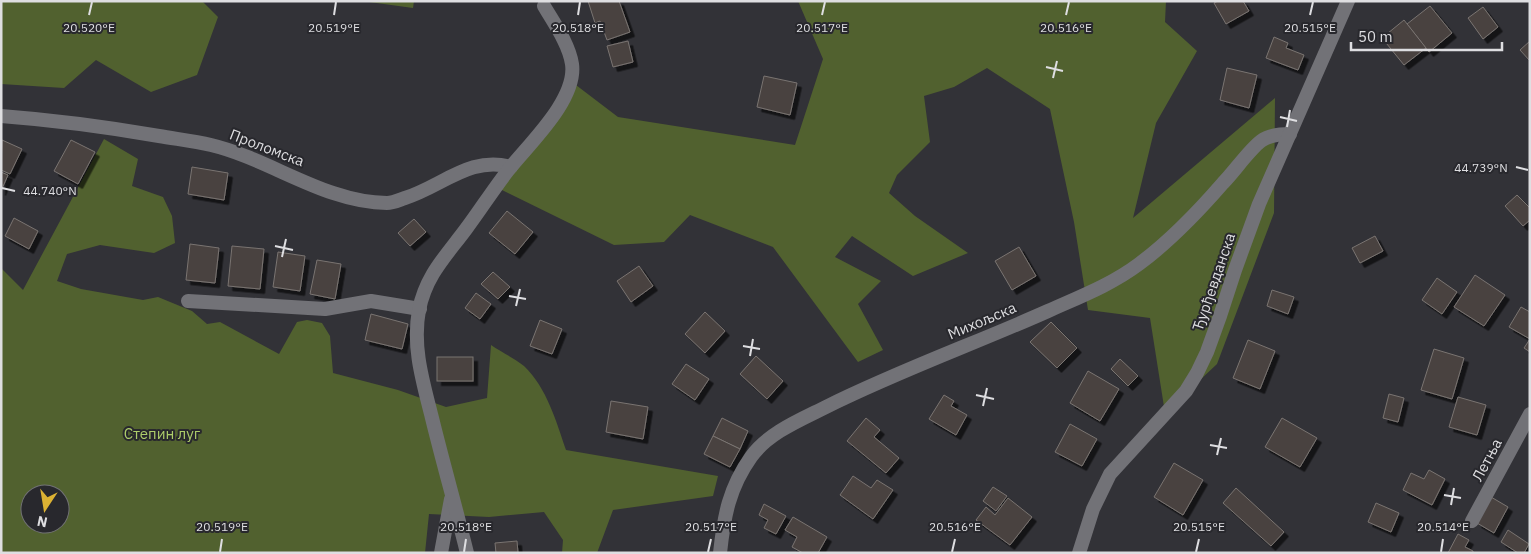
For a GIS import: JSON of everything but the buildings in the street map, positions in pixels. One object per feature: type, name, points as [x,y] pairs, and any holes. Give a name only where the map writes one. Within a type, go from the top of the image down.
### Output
[{"type":"street","name":"Ђурђевданска","points":[[1079,553],[1093,509],[1110,474],[1186,391],[1197,373],[1217,325],[1259,204],[1348,1]]},
{"type":"street","points":[[467,553],[420,368],[417,334],[420,309],[425,287],[436,268],[511,167],[542,131],[572,82],[572,63],[565,45],[544,6]]},
{"type":"street","name":"Проломска","points":[[1,116],[125,130],[212,145],[354,199],[372,202],[390,203],[418,194],[467,169],[480,165],[490,163],[511,167]]},
{"type":"street","name":"Михољска","points":[[720,553],[723,525],[733,487],[752,456],[768,439],[854,393],[1104,286],[1130,271],[1194,216],[1261,140],[1278,134],[1290,134]]},
{"type":"street","points":[[188,300],[325,309],[371,301],[420,309]]},
{"type":"street","name":"Летња","points":[[1472,522],[1530,414]]},
{"type":"street","points":[[441,553],[451,496]]},
{"type":"green space","points":[[1,1],[202,1],[218,17],[197,75],[151,92],[96,60],[64,88],[1,84]]},
{"type":"green space","points":[[362,1],[414,1],[413,8]]},
{"type":"green space","points":[[798,1],[1166,1],[1165,22],[1197,51],[1156,123],[1133,218],[1275,98],[1274,213],[1217,364],[1165,413],[1150,318],[1088,310],[1074,222],[1050,109],[987,68],[954,87],[924,96],[930,142],[897,175],[889,193],[915,216],[968,253],[913,276],[852,236],[835,257],[881,281],[858,304],[883,350],[858,362],[773,247],[690,215],[664,242],[614,245],[496,187],[572,82],[618,117],[795,145],[823,59]]},
{"type":"green space","name":"Степин луг","points":[[104,139],[138,159],[132,186],[163,197],[172,216],[175,243],[154,253],[100,245],[67,254],[57,281],[81,289],[143,300],[158,297],[192,311],[207,324],[220,322],[279,354],[297,322],[307,320],[322,323],[330,336],[333,373],[398,390],[446,407],[487,398],[491,345],[524,366],[539,384],[550,405],[566,450],[718,476],[713,496],[613,510],[597,553],[562,553],[563,540],[544,512],[489,517],[429,514],[425,553],[1,553],[1,268],[23,290]]}]
